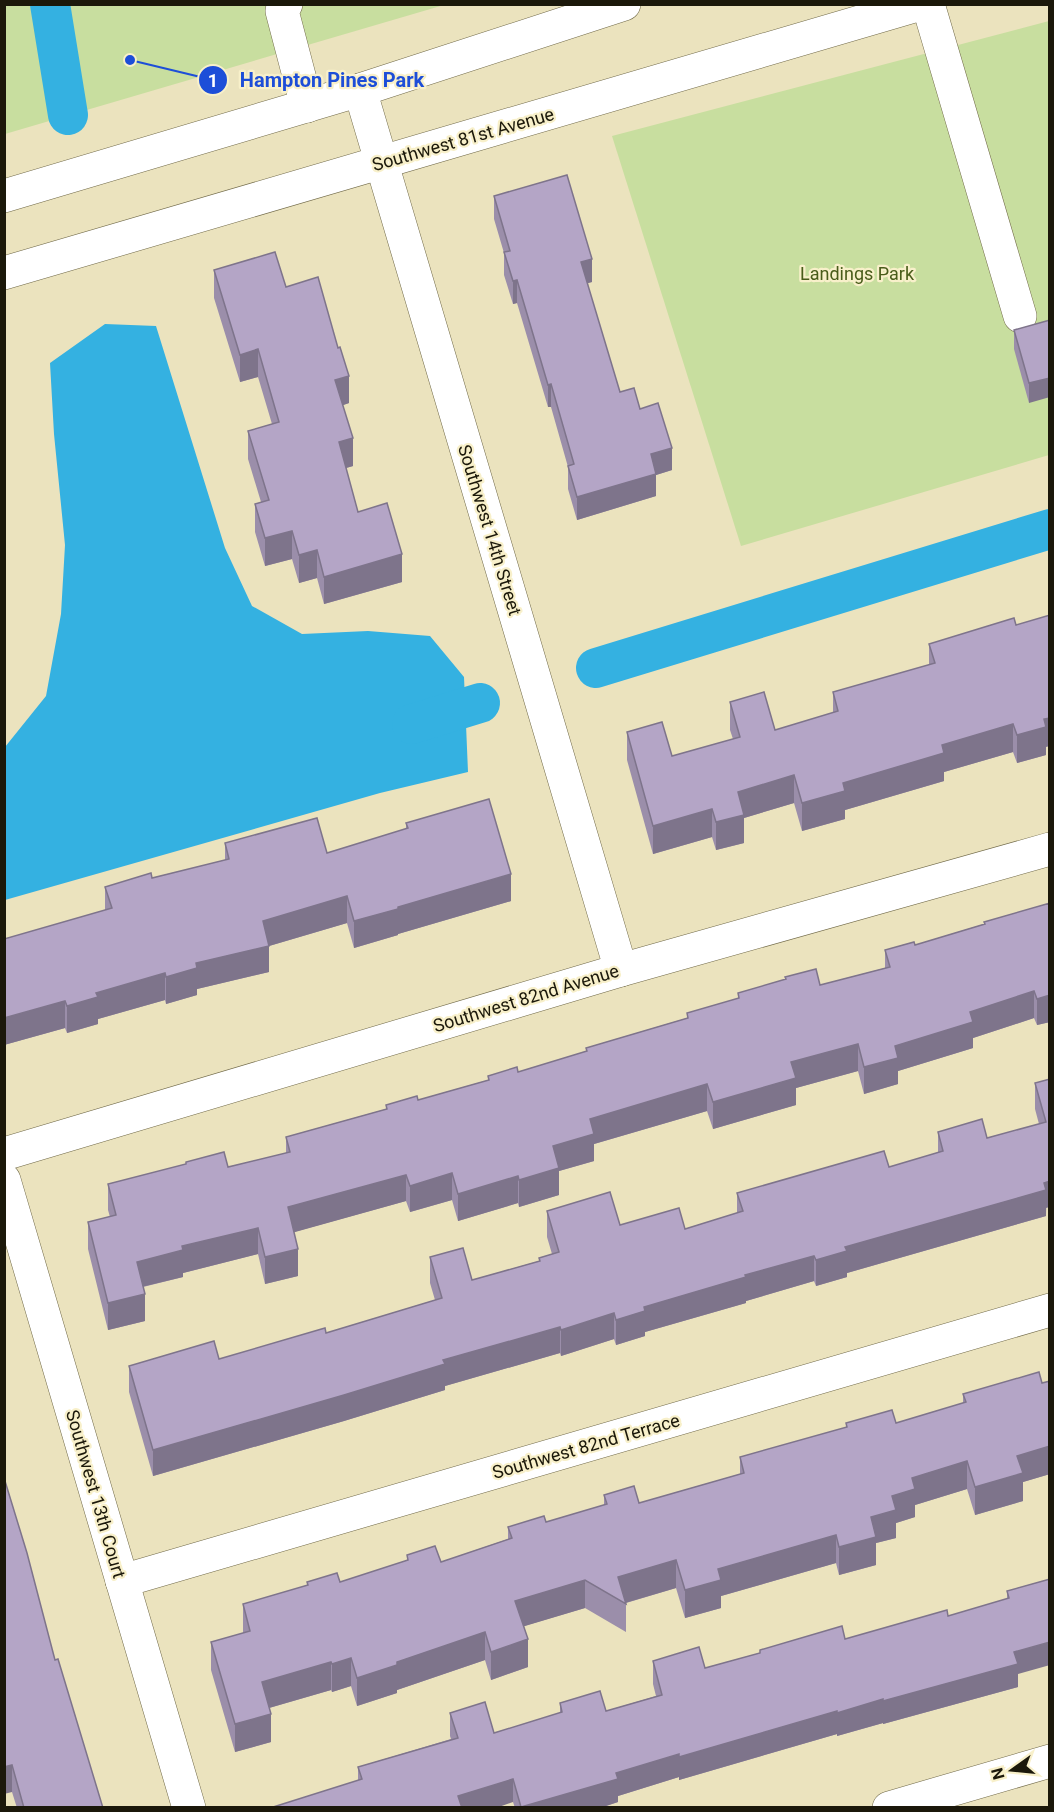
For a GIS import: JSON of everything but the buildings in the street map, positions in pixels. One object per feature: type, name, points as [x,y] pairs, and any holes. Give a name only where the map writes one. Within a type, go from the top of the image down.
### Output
[{"type":"street","points":[[286,4],[282,11],[307,106]]},
{"type":"street","points":[[4,196],[360,90],[624,4]]},
{"type":"street","name":"Southwest 81st Avenue","points":[[4,273],[921,4]]},
{"type":"street","points":[[928,4],[1020,316]]},
{"type":"street","name":"Southwest 14th Street","points":[[360,90],[621,970]]},
{"type":"street","name":"Southwest 82nd Avenue","points":[[4,1154],[621,970],[1050,849]]},
{"type":"street","name":"Southwest 13th Court","points":[[4,1180],[189,1808]]},
{"type":"street","name":"Southwest 82nd Terrace","points":[[122,1581],[1050,1310]]},
{"type":"street","points":[[889,1808],[1050,1761]]},
{"type":"green space","points":[[5,5],[444,5],[5,134]]},
{"type":"green space","name":"Landings Park","points":[[1049,21],[1049,455],[741,546],[612,136]]},
{"type":"water","points":[[105,324],[156,326],[225,548],[252,606],[302,634],[368,631],[430,636],[464,677],[468,772],[380,793],[5,900],[5,747],[46,696],[61,614],[65,545],[54,434],[50,363]]},
{"type":"waterway","points":[[50,4],[68,115]]},
{"type":"waterway","points":[[596,668],[1050,529]]},
{"type":"waterway","points":[[412,724],[480,703]]},
{"type":"place","name":"Hampton Pines Park","points":[[130,60]]}]
